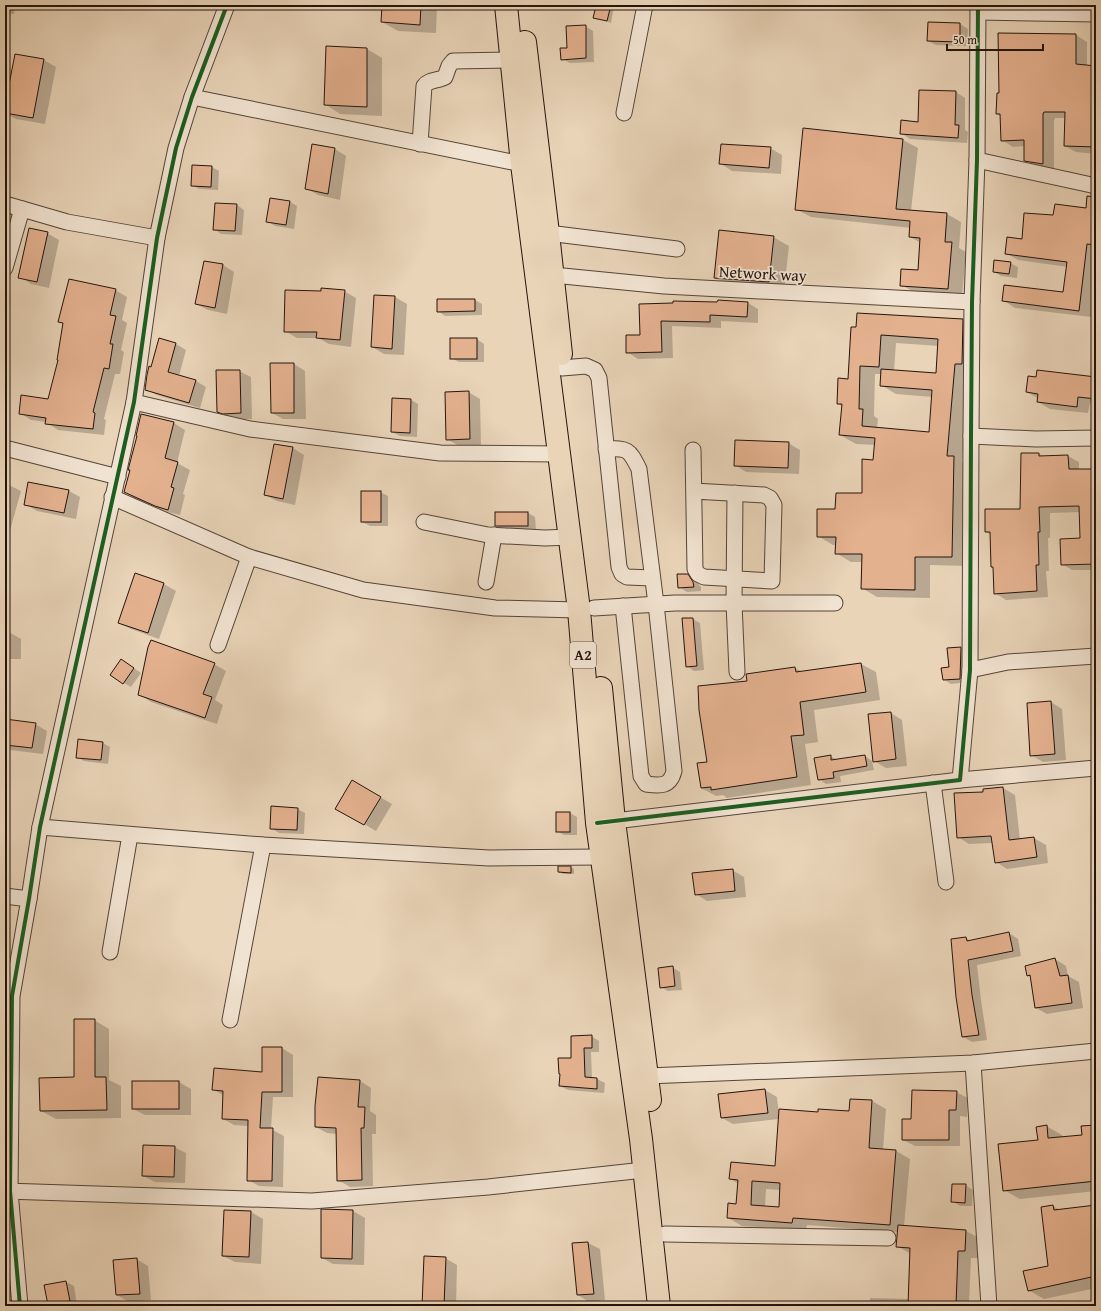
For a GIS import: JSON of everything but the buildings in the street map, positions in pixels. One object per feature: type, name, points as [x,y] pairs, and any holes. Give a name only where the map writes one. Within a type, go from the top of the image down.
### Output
[{"type":"highway","name":"A2","points":[[506,5],[522,164],[559,454],[571,537],[586,609]]},
{"type":"highway","name":"A2","points":[[520,5],[553,275],[586,609],[605,822],[648,1076],[674,1306]]},
{"type":"highway","name":"A2","points":[[605,822],[602,857],[644,1170],[659,1306]]},
{"type":"street","points":[[20,1306],[8,1191],[9,996],[29,899],[40,827],[134,402],[157,238],[176,148],[192,97],[227,5]]},
{"type":"street","points":[[624,113],[645,5]]},
{"type":"street","points":[[960,780],[970,670],[972,302],[977,160],[978,8],[1096,14]]},
{"type":"street","points":[[420,144],[424,86],[426,83],[429,81],[440,80],[445,77],[449,66],[453,61],[512,60]]},
{"type":"street","points":[[192,97],[522,164]]},
{"type":"street","points":[[977,160],[1096,186]]},
{"type":"street","points":[[5,204],[67,222],[157,238]]},
{"type":"street","points":[[5,268],[22,209]]},
{"type":"street","points":[[548,233],[677,249]]},
{"type":"street","name":"Network way","points":[[553,275],[664,286],[972,302]]},
{"type":"street","points":[[562,368],[586,366],[595,370],[599,378],[619,567],[622,574],[627,577],[652,578]]},
{"type":"street","points":[[134,402],[250,429],[440,453],[559,454]]},
{"type":"street","points":[[971,436],[1036,439],[1096,438]]},
{"type":"street","points":[[5,448],[118,477]]},
{"type":"street","points":[[606,449],[626,450],[633,457],[638,469],[656,604],[674,771],[672,779],[666,784],[646,784],[641,776],[623,606]]},
{"type":"street","points":[[693,450],[695,569],[698,574],[704,577],[772,581]]},
{"type":"street","points":[[694,491],[764,495],[770,498],[774,505],[772,603]]},
{"type":"street","points":[[735,493],[734,602],[737,672]]},
{"type":"street","points":[[112,497],[249,557],[363,590],[495,608],[586,609],[656,604],[734,602],[835,603]]},
{"type":"street","points":[[424,522],[494,536],[546,538],[571,537]]},
{"type":"street","points":[[486,582],[494,536]]},
{"type":"street","points":[[218,645],[249,557]]},
{"type":"street","points":[[970,670],[1008,662],[1096,656]]},
{"type":"street","points":[[605,822],[960,780],[1096,768]]},
{"type":"street","points":[[933,783],[946,882]]},
{"type":"street","points":[[40,827],[263,845],[489,858],[602,857]]},
{"type":"street","points":[[110,952],[130,835]]},
{"type":"street","points":[[230,1020],[263,845]]},
{"type":"street","points":[[5,896],[29,899]]},
{"type":"street","points":[[648,1076],[973,1063],[1096,1051]]},
{"type":"street","points":[[973,1063],[989,1306]]},
{"type":"street","points":[[8,1191],[312,1201],[488,1187],[644,1170]]},
{"type":"street","points":[[665,1234],[888,1238]]},
{"type":"cycle path","points":[[20,1306],[10,1191],[12,996],[40,827],[134,402],[157,238],[176,148],[192,97],[227,5]]},
{"type":"cycle path","points":[[597,823],[960,780],[970,670],[972,302],[977,160],[978,5]]}]
